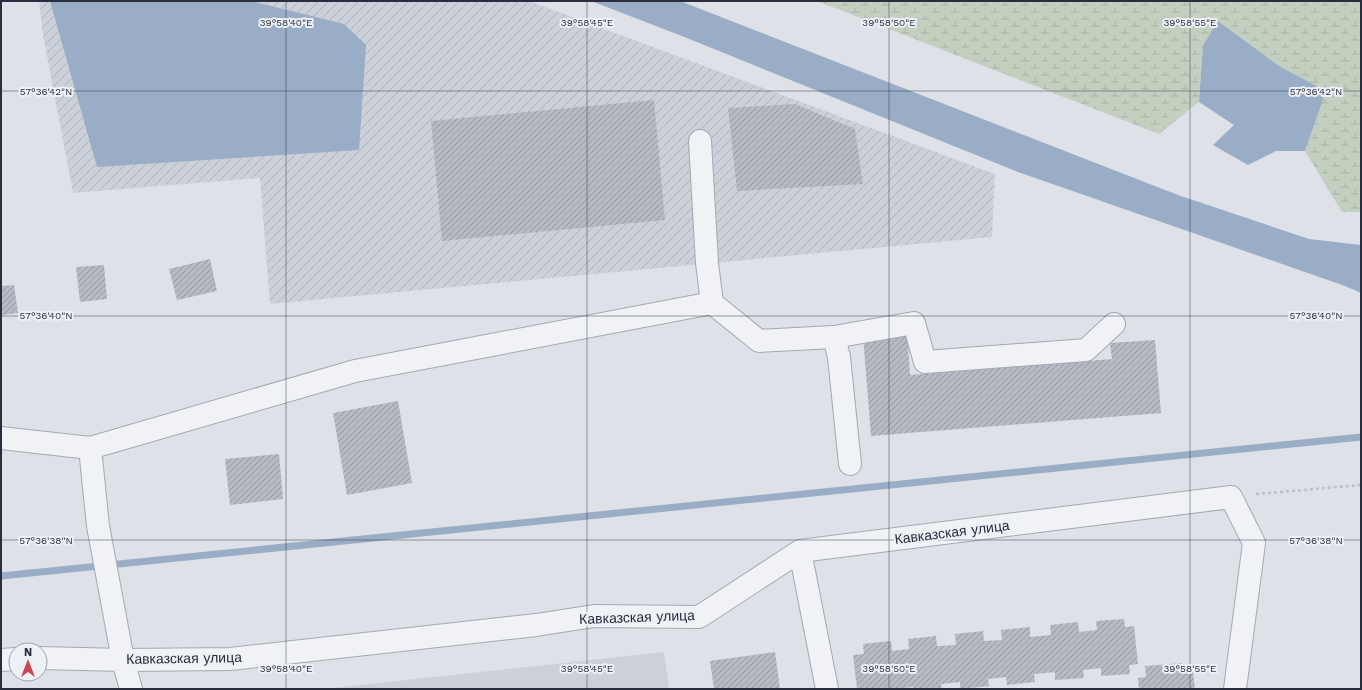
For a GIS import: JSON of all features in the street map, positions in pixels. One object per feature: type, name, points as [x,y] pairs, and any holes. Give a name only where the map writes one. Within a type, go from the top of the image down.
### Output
[{"type":"street","points":[[700,141],[707,263],[712,303],[759,340],[834,337],[914,323],[925,362],[1086,350],[1114,324]]},
{"type":"street","points":[[1,438],[90,448],[355,371],[712,303]]},
{"type":"street","points":[[834,337],[839,357],[850,464]]},
{"type":"street","points":[[90,448],[98,526],[123,660],[131,689]]},
{"type":"street","points":[[1231,497],[1254,543],[1235,689]]},
{"type":"street","name":"Кавказская улица","points":[[48,658],[123,660],[230,659],[536,625],[594,616],[699,617],[800,551],[1231,497]]},
{"type":"street","points":[[800,551],[827,689]]},
{"type":"path","points":[[1231,497],[1361,485]]},
{"type":"shaded area","points":[[39,1],[529,1],[995,174],[992,237],[270,304],[260,178],[73,193],[43,35]]},
{"type":"shaded area","points":[[664,652],[669,689],[324,689]]},
{"type":"green space","points":[[817,1],[1361,1],[1361,212],[1342,212],[1305,151],[1326,91],[1279,66],[1218,21],[1203,45],[1199,102],[1159,134]]},
{"type":"water","points":[[50,1],[251,1],[344,24],[366,45],[359,150],[97,167]]},
{"type":"water","points":[[591,1],[680,1],[1178,195],[1309,239],[1361,245],[1361,293],[1345,286],[1018,172],[682,36]]},
{"type":"water","points":[[1218,21],[1279,66],[1326,91],[1305,151],[1276,151],[1248,165],[1213,145],[1234,125],[1199,102],[1203,45]]},
{"type":"building","points":[[654,100],[665,220],[442,241],[431,121]]},
{"type":"building","points":[[795,104],[855,129],[863,184],[737,191],[728,108]]},
{"type":"building","points":[[210,259],[217,291],[177,300],[169,269]]},
{"type":"building","points":[[104,265],[107,299],[80,302],[76,267]]},
{"type":"building","points":[[14,285],[18,313],[1,315],[1,286]]},
{"type":"building","points":[[907,332],[910,375],[1112,359],[1110,343],[1155,340],[1161,413],[871,436],[863,336]]},
{"type":"building","points":[[398,401],[412,483],[347,495],[333,413]]},
{"type":"building","points":[[279,454],[283,499],[230,505],[225,459]]},
{"type":"building","points":[[1124,619],[1125,627],[1134,626],[1138,664],[1129,665],[1130,674],[1101,676],[1101,668],[1083,670],[1084,678],[1055,680],[1055,672],[1034,674],[1035,682],[1007,685],[1006,677],[988,679],[989,686],[960,689],[960,682],[941,684],[942,689],[913,689],[913,687],[896,689],[857,689],[853,655],[864,654],[863,644],[891,641],[892,651],[909,649],[908,639],[936,636],[937,646],[956,645],[955,634],[983,631],[984,641],[1002,640],[1001,630],[1030,627],[1030,637],[1051,635],[1050,625],[1078,622],[1079,632],[1097,630],[1096,621]]},
{"type":"building","points":[[775,652],[780,689],[714,689],[710,661]]},
{"type":"building","points":[[1182,663],[1183,673],[1193,672],[1195,689],[1139,689],[1138,678],[1146,677],[1145,666]]},
{"type":"waterway","points":[[1,576],[1361,437]]}]
